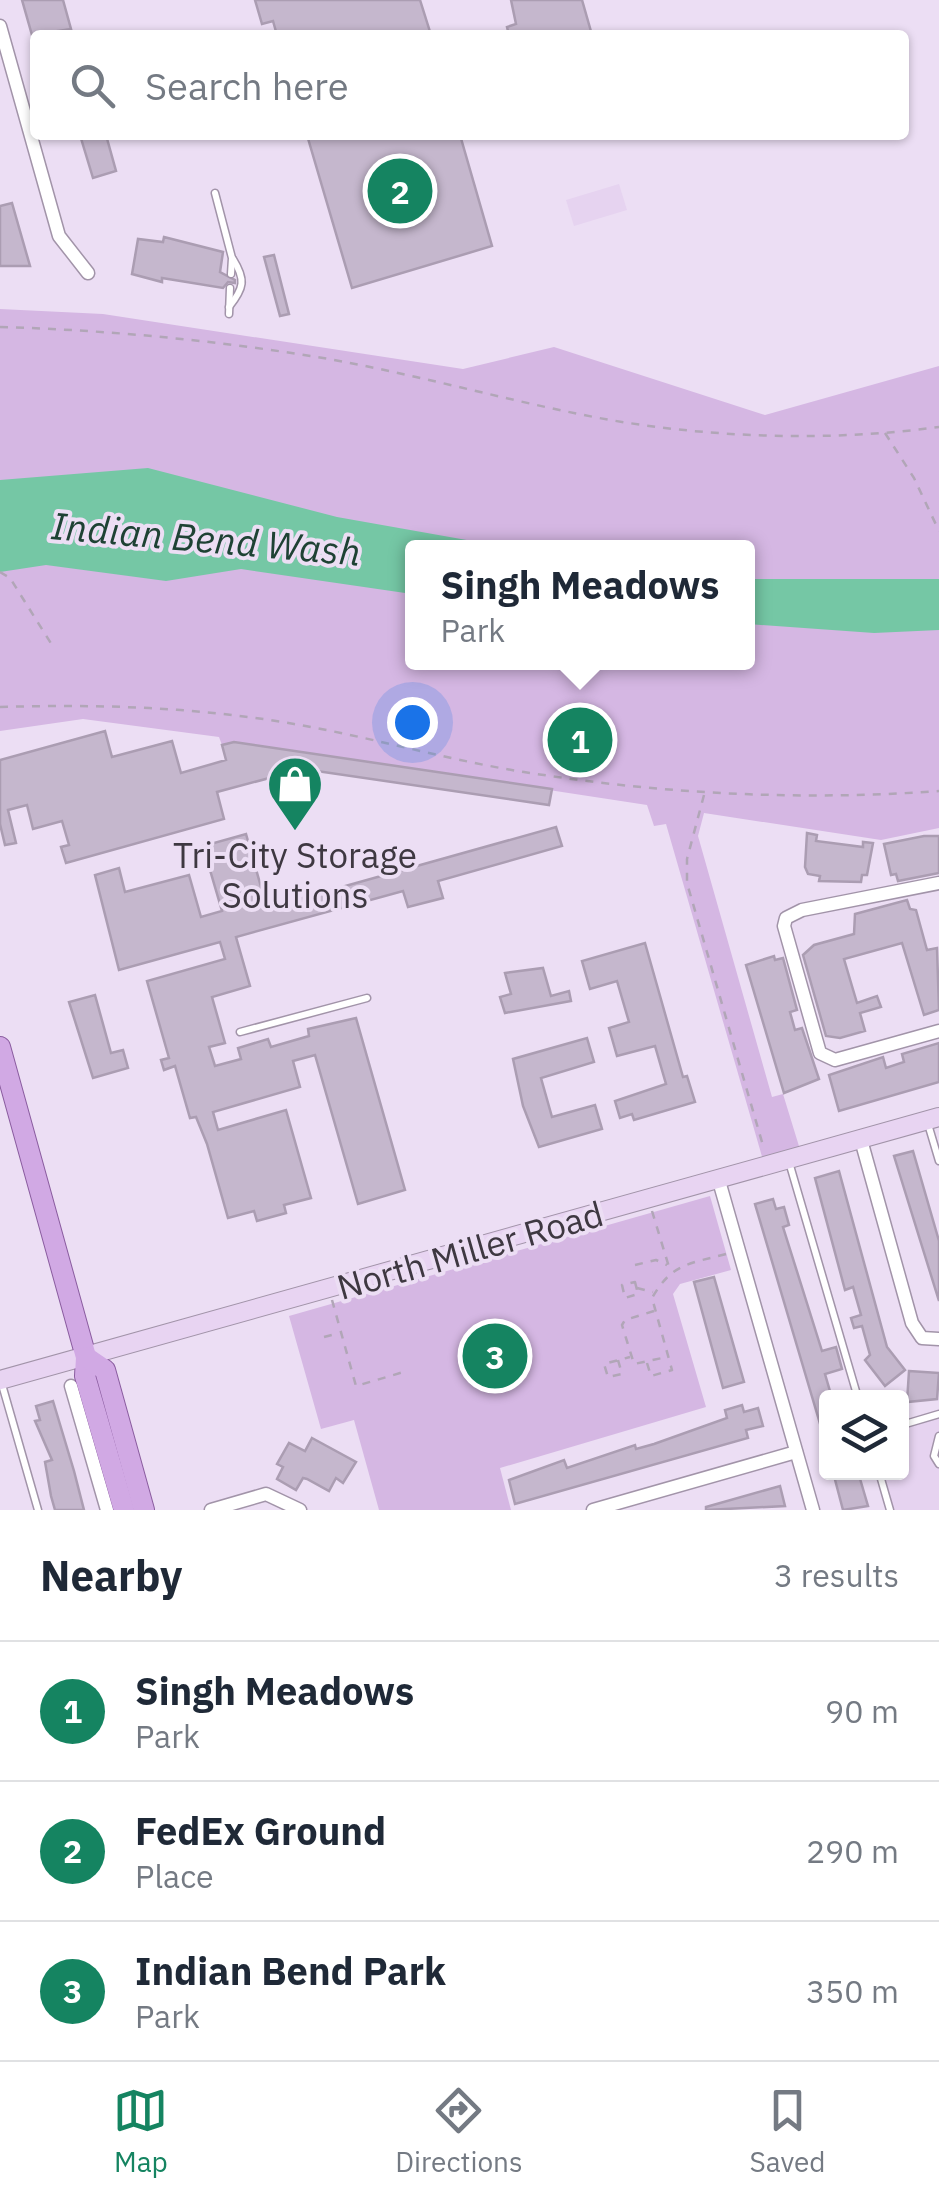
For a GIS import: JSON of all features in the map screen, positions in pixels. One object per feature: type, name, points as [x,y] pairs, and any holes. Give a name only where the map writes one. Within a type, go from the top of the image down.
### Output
[{"type":"main road","points":[[0,1047],[86,1357],[85,1376],[124,1510]]},
{"type":"main road","points":[[86,1357],[105,1370],[144,1510]]},
{"type":"street","points":[[0,26],[30,133]]},
{"type":"street","points":[[32,140],[59,236],[88,273]]},
{"type":"street","points":[[939,886],[802,910],[786,918],[820,1053],[826,1059],[835,1060],[939,1031]]},
{"type":"street","name":"North Miller Road","points":[[0,1380],[933,1119]]},
{"type":"street","points":[[861,1140],[912,1323],[922,1338],[939,1339]]},
{"type":"street","points":[[719,1180],[813,1510]]},
{"type":"street","points":[[71,1386],[108,1510]]},
{"type":"street","points":[[593,1510],[796,1452]]},
{"type":"street","points":[[211,1510],[266,1494],[300,1510]]},
{"type":"lane","points":[[216,193],[232,258],[231,274]]},
{"type":"lane","points":[[230,288],[229,310],[243,289],[243,276],[232,258]]},
{"type":"lane","points":[[240,1032],[367,998]]},
{"type":"lane","points":[[933,1119],[939,1161]]},
{"type":"lane","points":[[789,1160],[856,1390]]},
{"type":"lane","points":[[0,1380],[38,1510]]},
{"type":"lane","points":[[909,1423],[939,1414]]},
{"type":"lane","points":[[939,1436],[934,1456],[939,1464]]},
{"type":"lane","points":[[882,1480],[890,1510]]},
{"type":"path","points":[[0,326],[185,338],[319,358],[600,418],[681,429],[754,434],[939,427]]},
{"type":"path","points":[[884,432],[914,478],[939,531]]},
{"type":"path","points":[[0,572],[10,578],[52,645]]},
{"type":"path","points":[[0,707],[132,707],[289,723],[520,772],[705,794],[840,797],[939,791]]},
{"type":"path","points":[[705,794],[687,858],[688,883],[770,1166]]},
{"type":"path","points":[[649,1200],[671,1268]]},
{"type":"path","points":[[648,1363],[651,1376],[672,1370],[656,1311],[655,1292],[671,1268],[726,1254]]},
{"type":"path","points":[[635,1265],[656,1260],[671,1268]]},
{"type":"path","points":[[636,1288],[655,1292]]},
{"type":"path","points":[[329,1290],[356,1386],[407,1371]]},
{"type":"path","points":[[656,1311],[622,1322],[634,1364],[668,1357]]},
{"type":"path","points":[[324,1337],[341,1332]]},
{"type":"path","points":[[618,1360],[632,1356]]},
{"type":"shaded area","points":[[619,184],[627,210],[574,226],[566,200]]},
{"type":"shaded area","points":[[0,309],[103,314],[463,369],[554,347],[765,415],[939,366],[939,828],[881,840],[704,813],[698,836],[772,1097],[783,1094],[802,1156],[765,1167],[666,824],[654,826],[647,805],[235,742],[222,745],[219,737],[83,719],[0,731]]},
{"type":"shaded area","points":[[710,1196],[731,1270],[680,1284],[673,1294],[706,1407],[500,1468],[511,1510],[379,1510],[354,1420],[321,1429],[289,1316]]},
{"type":"shaded area","points":[[939,1418],[939,1510],[894,1510],[886,1480],[909,1480],[909,1426]]},
{"type":"water","name":"Indian Bend Wash","points":[[148,468],[337,517],[467,540],[405,540],[405,593],[241,569],[166,581],[46,565],[0,572],[0,480]]},
{"type":"water","points":[[755,579],[939,579],[939,630],[874,633],[755,624]]},
{"type":"building","points":[[22,0],[63,0],[71,29],[31,30]]},
{"type":"building","points":[[255,0],[420,0],[429,30],[276,30],[273,21],[262,24]]},
{"type":"building","points":[[511,0],[582,0],[591,30],[508,30],[516,24]]},
{"type":"building","points":[[82,140],[107,140],[116,171],[93,178]]},
{"type":"building","points":[[308,140],[461,140],[492,246],[352,288]]},
{"type":"building","points":[[12,203],[30,266],[0,266],[0,206]]},
{"type":"building","points":[[164,237],[223,252],[220,272],[235,283],[228,282],[223,288],[162,278],[162,282],[132,274],[138,239],[163,242]]},
{"type":"building","points":[[274,255],[289,314],[280,316],[264,257]]},
{"type":"building","points":[[105,731],[112,757],[172,741],[181,773],[226,760],[222,745],[234,742],[552,789],[549,805],[303,769],[217,792],[224,819],[66,863],[61,847],[69,845],[62,821],[33,829],[27,805],[8,810],[16,843],[5,845],[0,824],[0,760]]},
{"type":"building","points":[[556,827],[562,846],[438,881],[443,898],[408,907],[403,891],[236,937],[250,986],[212,997],[225,1043],[209,1047],[215,1066],[241,1059],[238,1048],[268,1039],[271,1047],[309,1036],[308,1029],[356,1018],[405,1190],[358,1204],[315,1055],[293,1061],[300,1087],[213,1112],[218,1130],[286,1110],[311,1198],[284,1205],[286,1213],[257,1221],[254,1211],[228,1218],[207,1144],[196,1117],[190,1118],[175,1066],[164,1070],[161,1060],[169,1058],[147,981],[225,959],[220,942],[119,970],[95,875],[119,868],[125,892],[189,875],[201,917],[222,911],[203,846],[246,834],[267,908]]},
{"type":"building","points":[[807,833],[817,835],[816,841],[863,847],[863,842],[873,843],[867,875],[862,875],[861,882],[819,881],[820,876],[808,874]]},
{"type":"building","points":[[939,836],[939,873],[898,881],[896,874],[891,875],[884,844]]},
{"type":"building","points":[[907,900],[910,909],[916,910],[927,950],[937,948],[939,1010],[924,1015],[902,943],[844,959],[857,1003],[877,996],[881,1007],[860,1013],[865,1031],[840,1038],[826,1036],[803,955],[814,945],[854,934],[855,914]]},
{"type":"building","points":[[645,943],[683,1077],[687,1076],[695,1102],[634,1120],[632,1114],[620,1118],[615,1101],[666,1084],[655,1046],[617,1056],[609,1028],[629,1022],[617,981],[590,989],[582,961]]},
{"type":"building","points":[[774,956],[775,960],[783,958],[797,1010],[790,1012],[795,1030],[802,1028],[819,1079],[784,1093],[746,965]]},
{"type":"building","points":[[543,968],[551,996],[569,991],[571,1001],[505,1013],[500,997],[511,994],[505,973]]},
{"type":"building","points":[[95,995],[111,1053],[123,1050],[128,1068],[93,1078],[69,1002]]},
{"type":"building","points":[[587,1038],[594,1062],[541,1078],[552,1117],[595,1105],[602,1129],[539,1147],[523,1106],[513,1059]]},
{"type":"building","points":[[939,1043],[939,1082],[839,1111],[829,1075],[883,1057],[886,1068],[904,1062],[902,1054]]},
{"type":"building","points":[[913,1151],[939,1241],[939,1301],[894,1156]]},
{"type":"building","points":[[839,1171],[887,1347],[905,1370],[885,1386],[865,1360],[870,1355],[862,1326],[854,1328],[851,1318],[861,1315],[853,1287],[845,1290],[815,1178]]},
{"type":"building","points":[[773,1199],[776,1209],[784,1207],[789,1225],[783,1227],[822,1351],[836,1347],[842,1369],[825,1374],[830,1390],[819,1390],[819,1420],[755,1204]]},
{"type":"building","points":[[714,1277],[744,1382],[723,1388],[694,1282]]},
{"type":"building","points":[[909,1371],[939,1373],[937,1399],[909,1402]]},
{"type":"building","points":[[53,1401],[84,1510],[55,1510],[51,1496],[45,1462],[52,1460],[35,1421],[40,1420],[36,1406]]},
{"type":"building","points":[[742,1405],[744,1412],[758,1408],[763,1426],[746,1430],[748,1438],[515,1504],[509,1480],[564,1460],[567,1468],[635,1445],[636,1449],[654,1444],[727,1418],[725,1410]]},
{"type":"building","points":[[312,1438],[356,1462],[343,1483],[336,1478],[329,1491],[303,1478],[296,1490],[277,1479],[283,1467],[277,1464],[289,1443],[305,1451]]},
{"type":"building","points":[[835,1480],[860,1480],[868,1506],[843,1510]]},
{"type":"building","points":[[780,1486],[785,1506],[706,1510],[706,1507]]},
{"type":"place","name":"FedEx Ground","points":[[400,191]]},
{"type":"place","name":"Singh Meadows","points":[[580,740]]},
{"type":"place","name":"Tri-City Storage Solutions","points":[[295,833]]},
{"type":"place","name":"Indian Bend Park","points":[[495,1356]]}]
